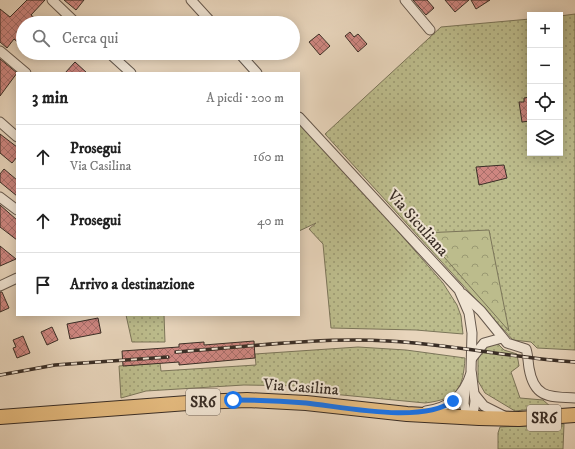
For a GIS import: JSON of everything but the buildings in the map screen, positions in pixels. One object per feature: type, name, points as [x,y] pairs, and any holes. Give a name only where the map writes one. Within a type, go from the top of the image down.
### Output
[{"type":"main road","name":"Via Casilina","points":[[0,417],[193,402],[247,400],[306,403],[407,414],[468,418],[512,419],[575,415]]},
{"type":"street","points":[[52,0],[69,16]]},
{"type":"street","points":[[191,0],[206,16]]},
{"type":"street","points":[[405,0],[430,30]]},
{"type":"street","points":[[0,51],[25,72]]},
{"type":"street","points":[[116,60],[129,72]]},
{"type":"street","points":[[245,60],[256,72]]},
{"type":"street","name":"Via Siculiana","points":[[300,118],[459,290],[470,319],[472,370]]},
{"type":"street","points":[[0,122],[16,136]]},
{"type":"street","points":[[0,197],[16,209]]},
{"type":"street","points":[[1,285],[16,278]]},
{"type":"street","points":[[459,290],[479,309],[502,338],[510,344],[527,350],[531,376],[538,391],[550,397],[575,398]]},
{"type":"street","points":[[470,319],[493,326]]},
{"type":"street","points":[[472,359],[482,345],[490,340],[502,338]]},
{"type":"street","points":[[407,414],[444,406],[460,396],[465,389],[472,370]]},
{"type":"street","points":[[468,418],[475,405],[472,370]]},
{"type":"street","points":[[465,389],[464,404],[468,418]]},
{"type":"street","points":[[475,395],[486,407],[512,419]]},
{"type":"green space","points":[[575,14],[575,350],[537,348],[531,342],[513,340],[325,134],[441,27],[527,19],[527,156],[563,156],[563,16]]},
{"type":"green space","points":[[300,124],[388,220],[443,283],[457,305],[461,316],[463,334],[416,330],[331,328],[323,244],[309,229],[316,223],[300,231]]},
{"type":"green space","points":[[489,230],[509,331],[423,233]]},
{"type":"green space","points":[[126,316],[164,316],[165,342],[132,342]]},
{"type":"green space","points":[[497,343],[504,350],[517,354],[519,366],[511,372],[520,398],[543,400],[551,407],[515,411],[485,393],[478,381],[478,353],[480,349]]},
{"type":"green space","points":[[358,347],[406,350],[465,358],[463,378],[457,391],[452,395],[445,399],[425,403],[332,394],[305,386],[244,385],[146,391],[121,398],[119,366],[160,363],[161,371],[256,365],[255,354]]},
{"type":"green space","points":[[564,424],[563,449],[498,449],[498,433],[500,427]]},
{"type":"railway","points":[[176,352],[309,341],[362,340],[435,345],[575,362]]},
{"type":"railway","points":[[0,375],[55,365],[168,357]]},
{"type":"route","points":[[233,400],[306,403],[407,414],[435,410],[450,404],[453,401]]}]
